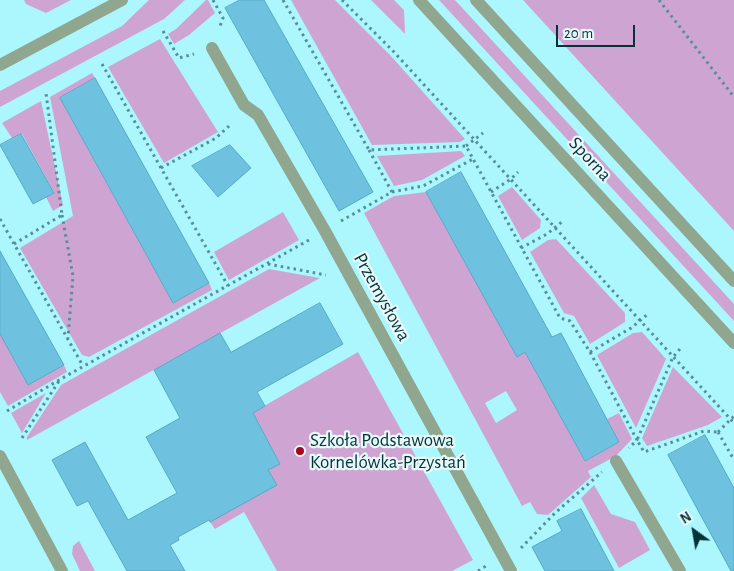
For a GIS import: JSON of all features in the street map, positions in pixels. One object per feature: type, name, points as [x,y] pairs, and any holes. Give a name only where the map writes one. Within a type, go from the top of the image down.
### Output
[{"type":"street","points":[[0,66],[122,0]]},
{"type":"street","name":"Sporna","points":[[419,0],[734,343]]},
{"type":"street","name":"Sporna","points":[[476,0],[734,281]]},
{"type":"street","name":"Przemysłowa","points":[[212,48],[244,105],[258,115],[511,571]]},
{"type":"street","points":[[0,456],[62,571]]},
{"type":"street","points":[[616,461],[680,571]]},
{"type":"path","points":[[213,0],[223,18]]},
{"type":"path","points":[[283,0],[392,192]]},
{"type":"path","points":[[342,0],[394,52],[673,357],[732,418],[734,423]]},
{"type":"path","points":[[659,0],[734,96]]},
{"type":"path","points":[[163,31],[179,58],[212,48]]},
{"type":"path","points":[[102,64],[228,286]]},
{"type":"path","points":[[46,93],[62,215],[73,276],[68,339]]},
{"type":"path","points":[[161,168],[216,138],[229,126]]},
{"type":"path","points":[[369,150],[466,146],[483,133]]},
{"type":"path","points":[[466,146],[560,318],[570,321],[590,352],[644,452],[704,431],[718,432],[732,418]]},
{"type":"path","points":[[7,411],[392,192],[423,186],[473,158]]},
{"type":"path","points":[[491,192],[518,172]]},
{"type":"path","points":[[14,244],[62,215]]},
{"type":"path","points":[[0,219],[84,366]]},
{"type":"path","points":[[521,248],[555,228],[563,221]]},
{"type":"path","points":[[267,264],[326,275]]},
{"type":"path","points":[[590,352],[648,314]]},
{"type":"path","points":[[478,571],[523,546],[555,513],[616,461],[637,440],[673,357],[680,348]]},
{"type":"path","points":[[22,438],[59,380]]},
{"type":"path","points":[[718,432],[734,460]]},
{"type":"shaded area","points":[[24,0],[71,0],[46,13],[26,4]]},
{"type":"shaded area","points":[[149,0],[185,0],[164,19],[0,107],[0,91],[122,26]]},
{"type":"shaded area","points":[[208,0],[215,13],[189,35],[174,44],[168,34],[176,29]]},
{"type":"shaded area","points":[[291,0],[335,0],[391,56],[465,139],[460,142],[372,145]]},
{"type":"shaded area","points":[[371,0],[394,0],[404,10],[405,34]]},
{"type":"shaded area","points":[[439,0],[455,0],[734,304],[734,321]]},
{"type":"shaded area","points":[[523,0],[734,0],[734,231]]},
{"type":"shaded area","points":[[160,39],[218,132],[164,163],[108,67]]},
{"type":"shaded area","points":[[92,73],[95,78],[60,98],[173,303],[209,283],[212,290],[89,357],[82,355],[20,248],[73,216],[50,97]]},
{"type":"shaded area","points":[[41,101],[63,205],[53,211],[46,197],[54,192],[22,134],[12,138],[2,123]]},
{"type":"shaded area","points":[[461,151],[465,156],[422,180],[394,186],[377,156]]},
{"type":"shaded area","points":[[512,187],[541,220],[540,228],[522,240],[498,196]]},
{"type":"shaded area","points":[[426,192],[517,356],[525,352],[585,461],[619,442],[607,419],[619,413],[632,439],[616,456],[588,471],[591,477],[548,515],[537,514],[530,502],[522,506],[364,213],[394,196]],"holes":[[[506,391],[517,410],[496,423],[485,403]]]},
{"type":"shaded area","points":[[283,212],[299,240],[229,280],[214,252]]},
{"type":"shaded area","points":[[556,239],[625,313],[625,322],[590,344],[574,316],[564,313],[530,252],[548,240]]},
{"type":"shaded area","points":[[269,269],[320,278],[27,440],[27,437],[61,385]]},
{"type":"shaded area","points":[[642,332],[666,359],[636,428],[597,355],[633,333]]},
{"type":"shaded area","points":[[0,334],[28,385],[64,365],[67,372],[8,406],[0,392]]},
{"type":"shaded area","name":"Szkoła Podstawowa Kornelówka-Przystań","points":[[358,352],[473,560],[452,571],[277,571],[244,512],[215,529],[210,522],[268,470],[280,464],[270,445],[238,421]]},
{"type":"shaded area","points":[[673,367],[722,417],[708,425],[647,446],[642,438]]},
{"type":"shaded area","points":[[46,393],[22,433],[11,413]]},
{"type":"shaded area","points":[[594,485],[611,514],[635,522],[650,550],[619,568],[581,498]]},
{"type":"shaded area","points":[[79,541],[95,571],[80,571],[72,554],[73,546]]},
{"type":"building","points":[[240,0],[264,0],[373,192],[339,211],[225,8]]},
{"type":"building","points":[[95,78],[209,283],[173,303],[60,98]]},
{"type":"building","points":[[21,134],[54,193],[33,204],[0,145]]},
{"type":"building","points":[[230,145],[251,168],[218,197],[192,166]]},
{"type":"building","points":[[461,172],[552,337],[561,333],[619,442],[585,461],[525,352],[517,357],[426,192]]},
{"type":"building","points":[[0,251],[64,365],[28,385],[0,334]]},
{"type":"building","points":[[320,303],[343,344],[257,392],[265,406],[253,413],[280,464],[268,470],[277,485],[210,522],[209,520],[178,537],[179,540],[170,545],[185,571],[127,571],[88,501],[77,506],[52,460],[85,442],[128,520],[177,493],[146,437],[180,418],[154,370],[220,333],[231,352]]},
{"type":"building","points":[[705,435],[734,488],[734,571],[731,571],[668,455]]},
{"type":"building","points":[[581,509],[614,571],[545,571],[532,547],[562,531],[557,521]]},
{"type":"place","name":"Szkoła Podstawowa Kornelówka-Przystań","points":[[300,451]]}]
